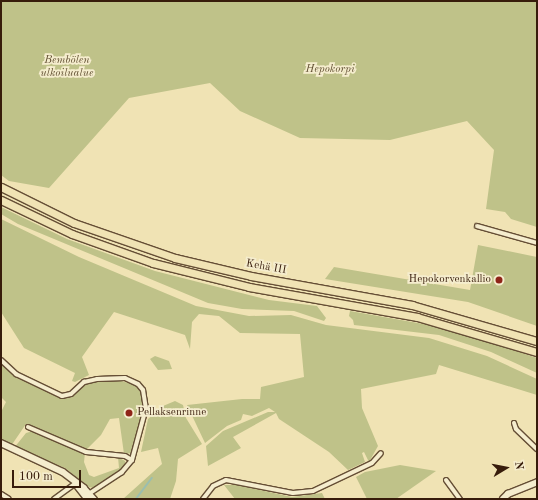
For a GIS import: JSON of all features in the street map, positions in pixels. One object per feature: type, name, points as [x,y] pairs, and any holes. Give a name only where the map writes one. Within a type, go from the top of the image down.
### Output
[{"type":"highway","name":"Kehä III","points":[[1,187],[80,225],[175,258],[251,276],[412,305],[537,341]]},
{"type":"highway","name":"Kehä III","points":[[1,200],[72,234],[153,263],[249,287],[416,317],[537,352]]},
{"type":"main road","points":[[1,443],[55,468],[76,483],[87,496],[94,499]]},
{"type":"main road","points":[[503,499],[508,494],[537,482]]},
{"type":"street","points":[[477,226],[537,243]]},
{"type":"street","points":[[1,360],[16,374],[62,396],[71,394],[89,380],[125,378],[138,384],[143,390],[147,403],[132,460],[122,472],[87,496]]},
{"type":"street","points":[[514,423],[516,429],[537,449]]},
{"type":"street","points":[[28,427],[86,452],[125,456],[132,460]]},
{"type":"street","points":[[203,499],[212,486],[226,480],[293,493],[313,490],[372,463],[381,452]]},
{"type":"street","points":[[446,480],[460,499]]},
{"type":"street","points":[[54,499],[76,483]]},
{"type":"street","points":[[1,494],[9,499]]},
{"type":"green space","name":"Hepokorpi","points":[[1,1],[537,1],[537,227],[511,219],[505,212],[486,209],[494,150],[467,121],[390,140],[300,138],[240,111],[210,83],[129,98],[49,188],[9,181],[1,175]]},
{"type":"green space","points":[[1,207],[67,239],[155,271],[269,300],[317,306],[326,318],[324,321],[294,311],[242,309],[208,303],[18,224],[1,214]]},
{"type":"green space","points":[[1,219],[79,257],[196,306],[249,316],[291,315],[326,325],[429,338],[487,356],[537,379],[537,395],[439,365],[436,374],[361,389],[362,408],[378,446],[369,462],[364,452],[362,453],[365,462],[348,470],[329,452],[279,419],[276,413],[233,437],[241,448],[208,466],[206,446],[223,431],[268,412],[275,412],[269,408],[252,416],[243,414],[241,420],[227,426],[205,443],[187,405],[242,399],[260,399],[261,387],[304,377],[300,334],[240,333],[219,316],[199,314],[192,322],[190,349],[185,335],[114,312],[82,357],[89,375],[75,382],[72,381],[75,373],[24,348],[1,312]]},
{"type":"green space","points":[[478,245],[537,257],[537,326],[468,302],[325,279],[334,267],[470,290]]},
{"type":"green space","points":[[350,311],[429,325],[489,342],[537,358],[537,373],[491,352],[439,335],[354,325],[353,320],[349,316]]},
{"type":"green space","points":[[155,356],[169,361],[172,369],[158,370],[150,359]]},
{"type":"green space","points":[[1,363],[15,376],[65,399],[90,382],[121,381],[136,385],[141,390],[145,405],[133,453],[124,454],[119,418],[110,419],[101,435],[86,450],[26,424],[11,446],[1,440],[1,412],[6,402],[1,397]]},
{"type":"green space","points":[[175,401],[183,405],[186,418],[202,444],[178,459],[176,481],[170,499],[123,499],[162,464],[158,448],[141,452],[148,419],[163,406]]},
{"type":"green space","points":[[33,431],[85,453],[84,462],[89,475],[94,477],[119,468],[118,457],[125,461],[125,467],[94,488],[89,487],[65,468],[14,448],[26,433]]},
{"type":"green space","points":[[400,465],[436,471],[396,499],[367,499],[356,477],[365,472]]},
{"type":"green space","points":[[224,485],[237,485],[292,497],[322,493],[325,499],[235,499]]},
{"type":"waterway","points":[[136,499],[152,478]]},
{"type":"place","name":"Hepokorvenkallio","points":[[499,280]]},
{"type":"place","name":"Pellaksenrinne","points":[[129,413]]},
{"type":"park label","name":"Bembölen ulkoilualue","points":[[67,68]]}]
